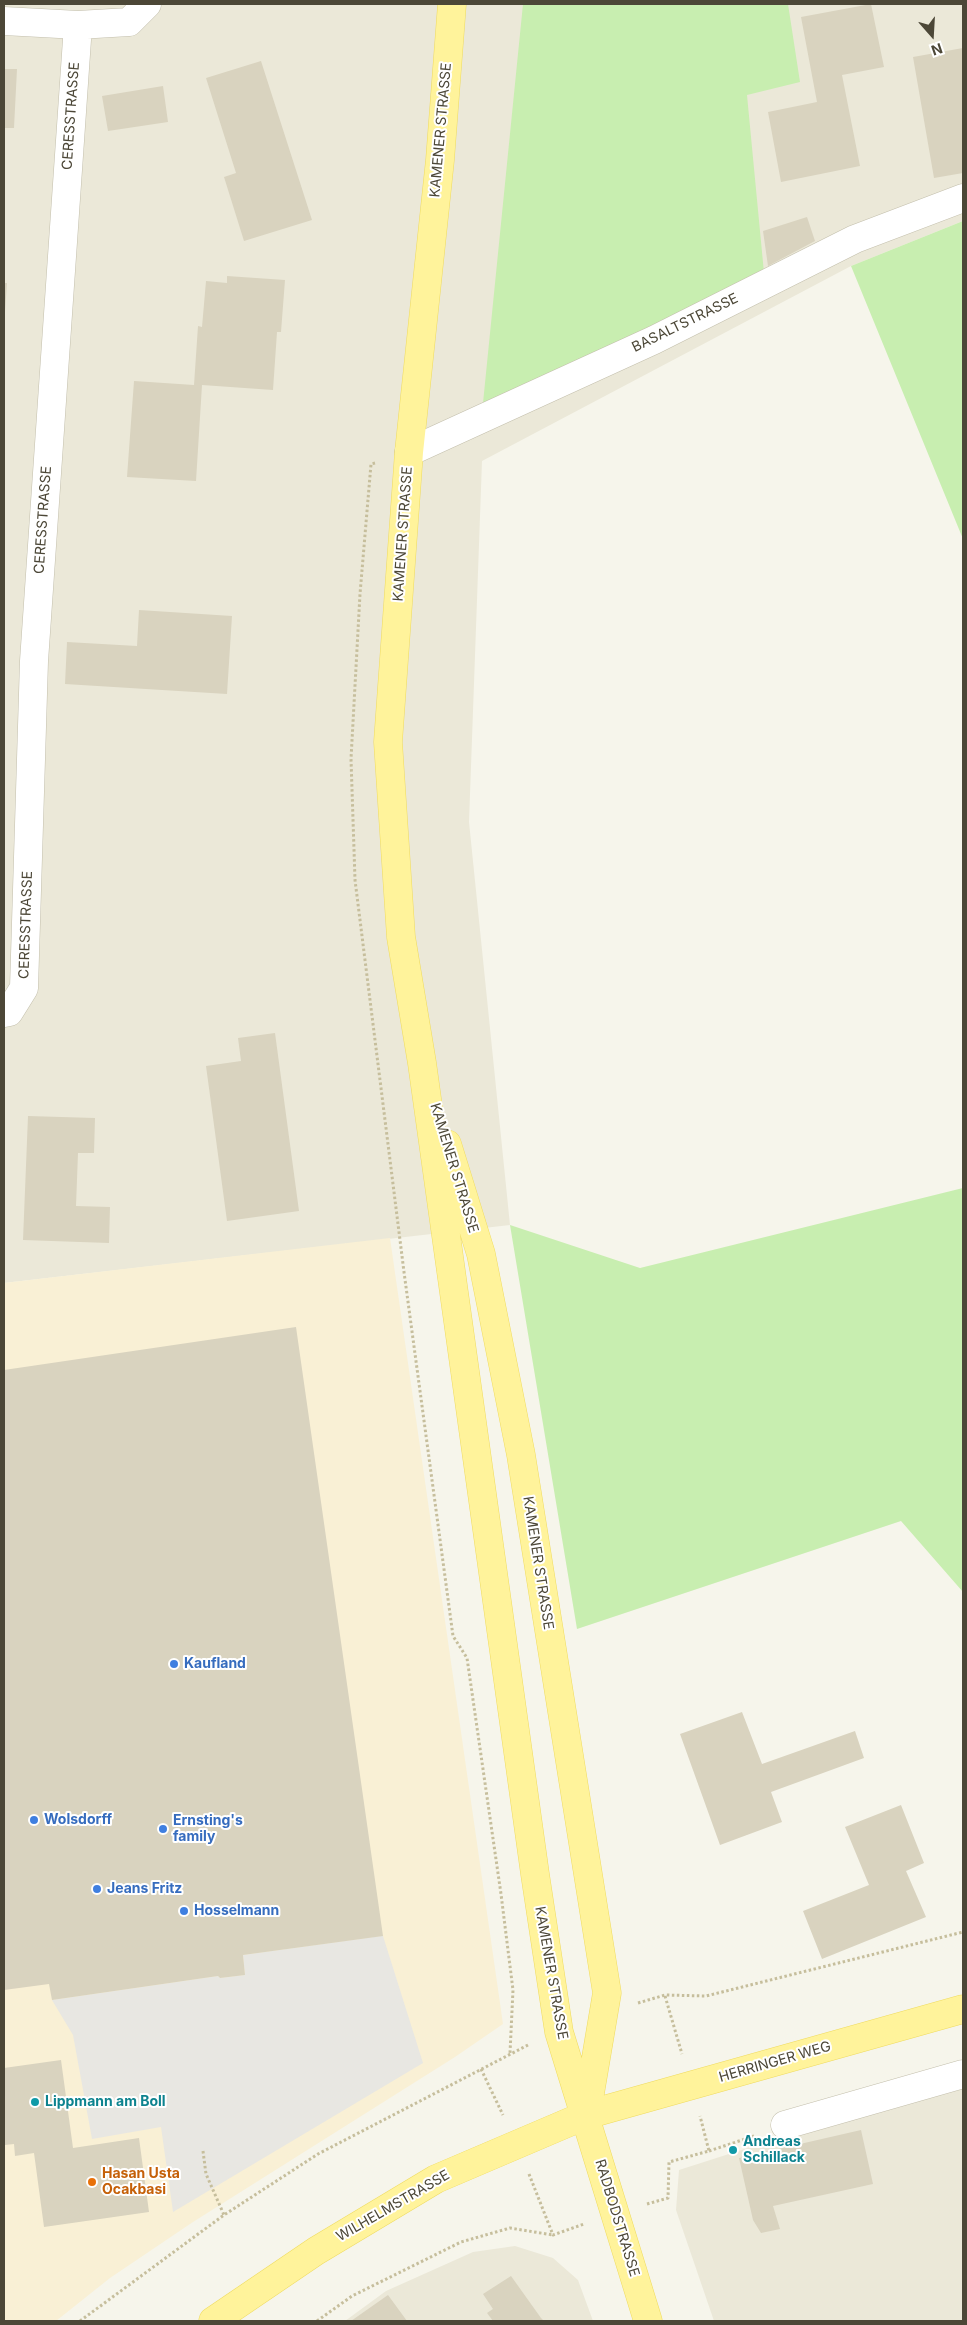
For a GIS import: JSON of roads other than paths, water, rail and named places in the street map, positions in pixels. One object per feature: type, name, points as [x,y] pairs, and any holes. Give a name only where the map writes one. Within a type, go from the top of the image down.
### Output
[{"type":"main road","name":"KAMENER STRASSE","points":[[452,4],[440,160],[409,452],[388,742],[401,937],[422,1063],[534,1874],[559,2032],[586,2115]]},
{"type":"main road","name":"KAMENER STRASSE","points":[[422,1063],[481,1254],[519,1445],[607,1993],[586,2115]]},
{"type":"main road","name":"HERRINGER WEG","points":[[586,2115],[963,2009]]},
{"type":"main road","name":"WILHELMSTRASSE","points":[[213,2321],[316,2251],[436,2179],[586,2115]]},
{"type":"main road","name":"RADBODSTRASSE","points":[[586,2115],[648,2321]]},
{"type":"street","points":[[4,21],[78,25],[129,22],[147,4]]},
{"type":"street","name":"CERESSTRASSE","points":[[6,1013],[24,988],[34,661],[78,25]]},
{"type":"street","name":"BASALTSTRASSE","points":[[409,452],[654,340],[855,238],[963,198]]},
{"type":"street","points":[[785,2125],[963,2074]]},
{"type":"place","name":"Kaufland","points":[[174,1664]]},
{"type":"place","name":"Wolsdorff","points":[[34,1820]]},
{"type":"place","name":"Ernsting's family","points":[[163,1829]]},
{"type":"place","name":"Jeans Fritz","points":[[97,1889]]},
{"type":"place","name":"Hosselmann","points":[[184,1911]]},
{"type":"place","name":"Lippmann am Boll","points":[[35,2102]]},
{"type":"place","name":"Andreas Schillack","points":[[733,2150]]},
{"type":"place","name":"Hasan Usta Ocakbasi","points":[[92,2182]]}]
